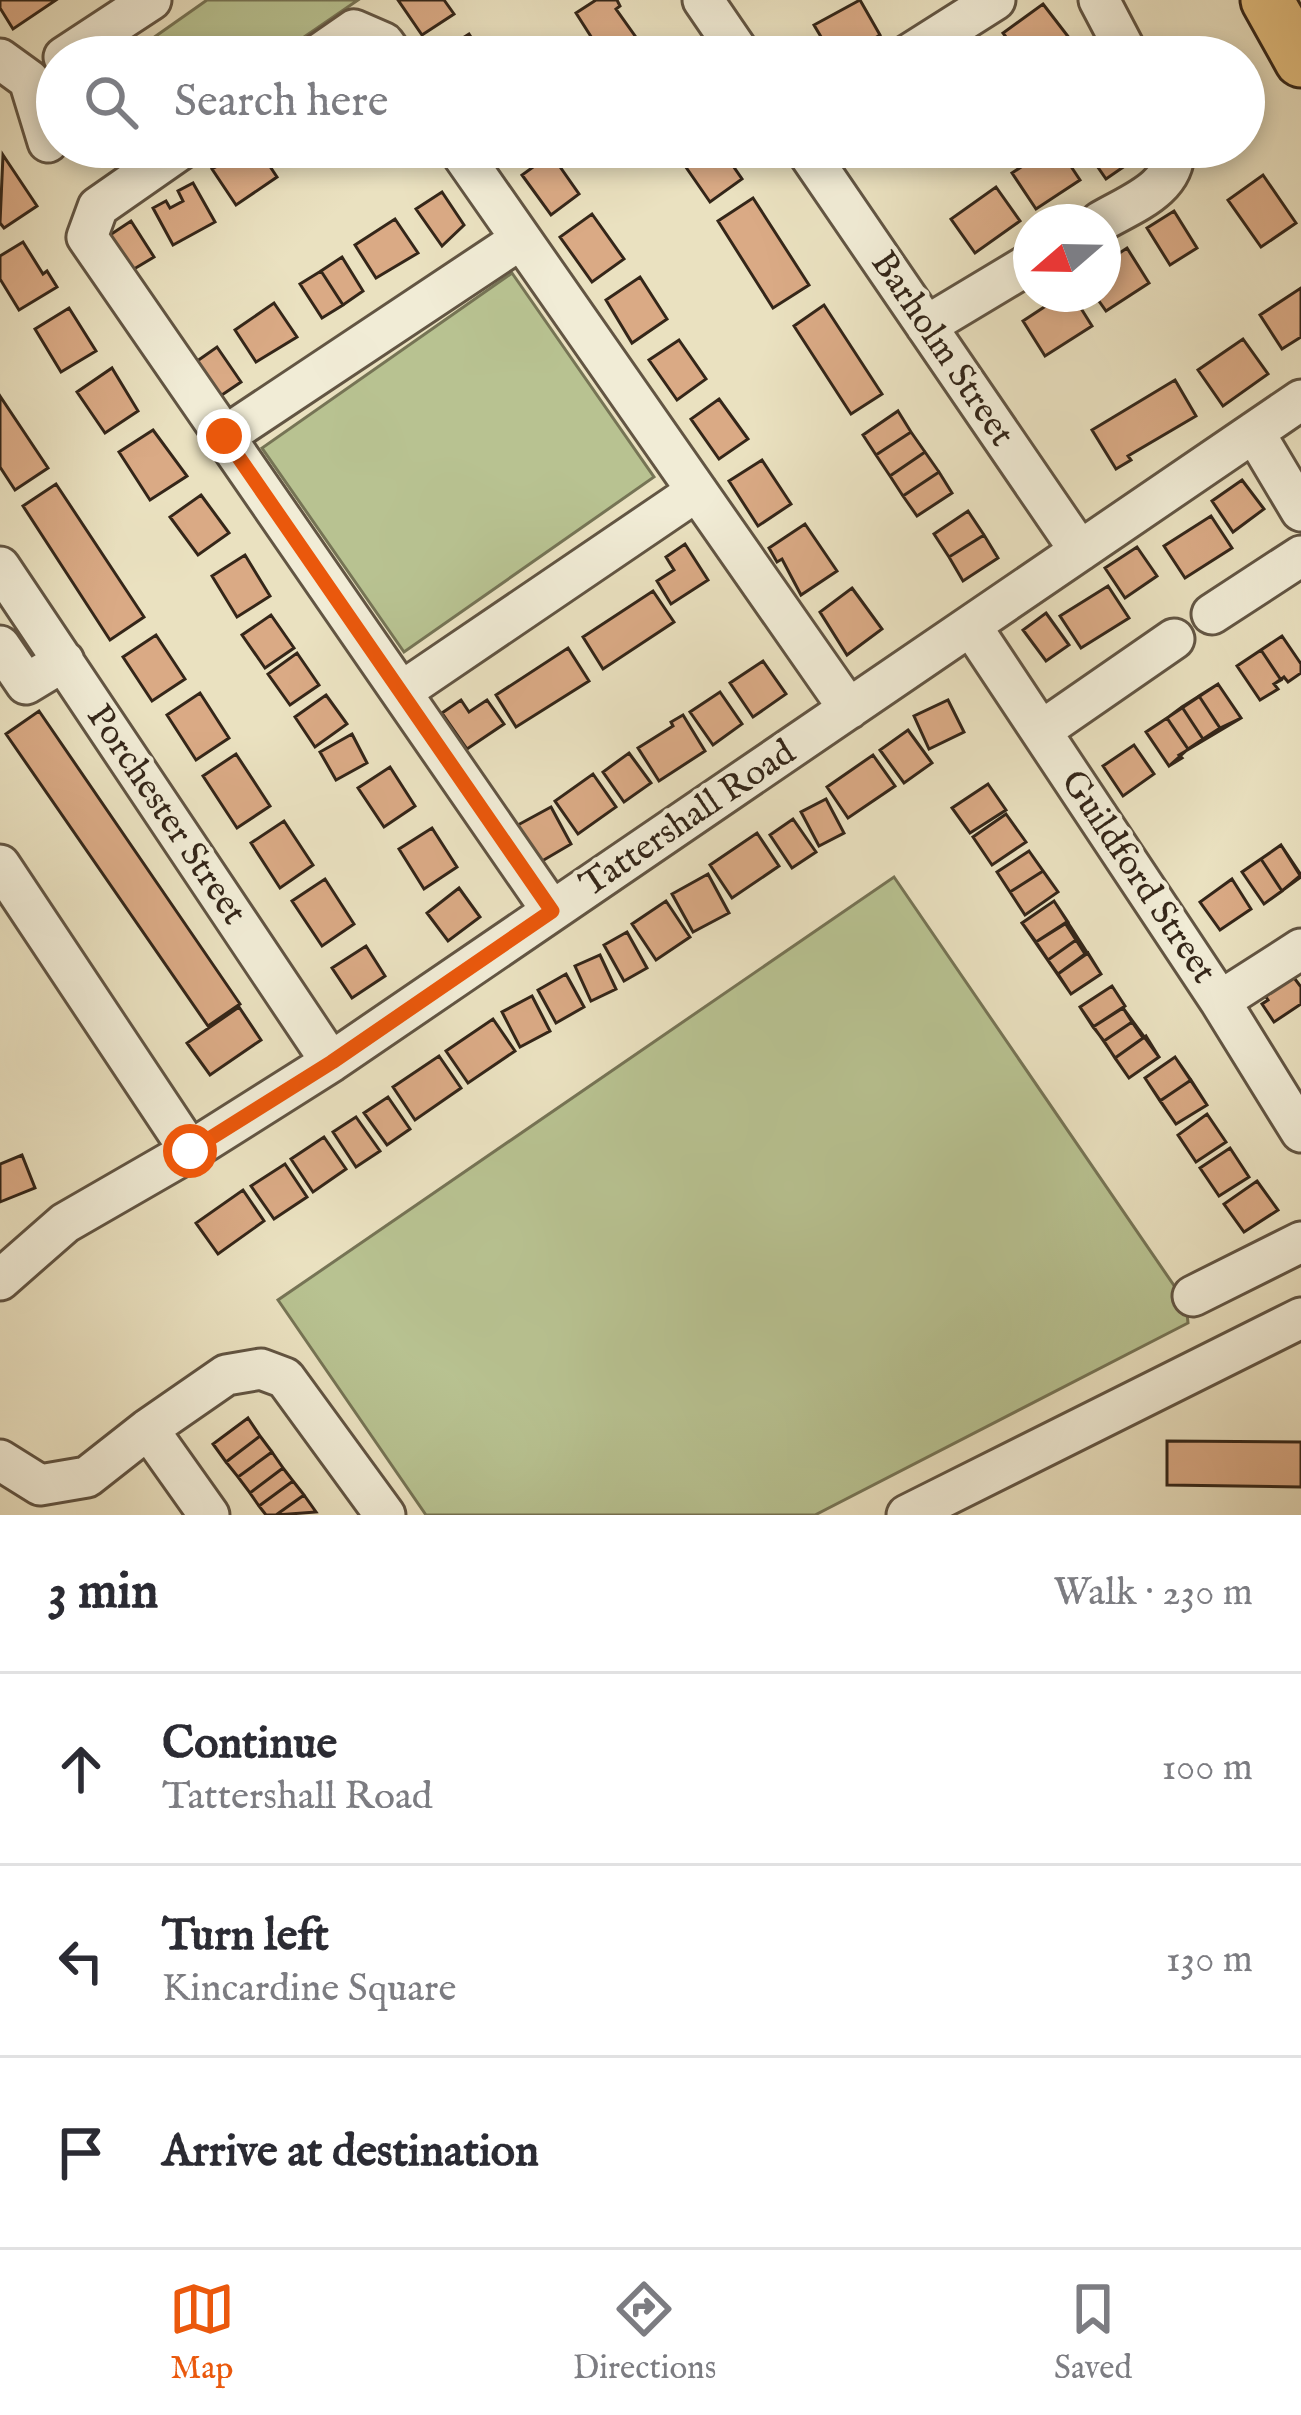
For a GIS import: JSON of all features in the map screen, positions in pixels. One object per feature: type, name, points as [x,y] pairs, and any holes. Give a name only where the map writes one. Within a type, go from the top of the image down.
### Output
[{"type":"main road","points":[[1267,0],[1301,61]]},
{"type":"street","points":[[87,36],[151,0]]},
{"type":"street","points":[[704,0],[728,36]]},
{"type":"street","points":[[937,36],[994,0]]},
{"type":"street","points":[[1099,0],[1118,36]]},
{"type":"street","points":[[154,168],[98,207],[87,237],[552,911]]},
{"type":"street","points":[[471,168],[849,709]]},
{"type":"street","name":"Barholm Street","points":[[818,168],[1080,551]]},
{"type":"street","points":[[1121,209],[1165,183],[1172,168]]},
{"type":"street","points":[[224,436],[520,239]]},
{"type":"street","points":[[926,326],[1013,274]]},
{"type":"street","name":"Tattershall Road","points":[[65,1223],[332,1062],[1301,400]]},
{"type":"street","points":[[1254,432],[1301,511]]},
{"type":"street","points":[[401,692],[697,491]]},
{"type":"street","points":[[1212,614],[1301,556]]},
{"type":"street","name":"Porchester Street","points":[[0,567],[332,1062]]},
{"type":"street","name":"Guildford Street","points":[[971,626],[1220,1001],[1301,1132]]},
{"type":"street","points":[[1041,730],[1174,639]]},
{"type":"street","points":[[0,646],[26,684],[64,661]]},
{"type":"street","points":[[0,865],[190,1151]]},
{"type":"street","points":[[1220,1001],[1301,949]]},
{"type":"street","points":[[0,1241],[65,1223]]},
{"type":"street","points":[[0,1280],[65,1223]]},
{"type":"street","points":[[1193,1296],[1301,1242]]},
{"type":"street","points":[[907,1515],[1301,1318]]},
{"type":"street","points":[[0,1460],[40,1485],[86,1478],[226,1375],[261,1369],[285,1378],[385,1515]]},
{"type":"street","points":[[148,1429],[209,1515]]},
{"type":"green space","points":[[207,0],[358,0],[306,36],[156,36]]},
{"type":"green space","points":[[512,273],[654,477],[404,652],[262,448]]},
{"type":"green space","points":[[894,877],[1186,1303],[1188,1323],[815,1515],[426,1515],[278,1300]]},
{"type":"building","points":[[0,0],[56,0],[13,29]]},
{"type":"building","points":[[398,0],[444,0],[454,14],[422,35]]},
{"type":"building","points":[[596,0],[617,0],[620,6],[616,9],[635,36],[591,36],[576,13]]},
{"type":"building","points":[[860,0],[880,35],[821,36],[814,25]]},
{"type":"building","points":[[1043,4],[1068,36],[1005,36],[1003,33]]},
{"type":"building","points":[[3,155],[37,206],[4,228],[0,223]]},
{"type":"building","points":[[271,168],[277,177],[236,205],[212,169]]},
{"type":"building","points":[[532,168],[561,168],[579,194],[551,215],[522,175]]},
{"type":"building","points":[[687,168],[734,168],[742,179],[710,202]]},
{"type":"building","points":[[1020,168],[1072,168],[1080,180],[1044,204],[1033,204],[1012,173]]},
{"type":"building","points":[[1098,168],[1122,168],[1106,179]]},
{"type":"building","points":[[1263,175],[1296,223],[1261,247],[1228,200]]},
{"type":"building","points":[[193,183],[215,222],[173,245],[153,208],[166,201],[170,208],[183,201],[178,191]]},
{"type":"building","points":[[996,187],[1013,211],[1013,226],[975,253],[951,219]]},
{"type":"building","points":[[442,192],[464,225],[442,246],[416,209]]},
{"type":"building","points":[[753,198],[809,285],[773,308],[718,221]]},
{"type":"building","points":[[1174,211],[1197,248],[1170,265],[1147,228]]},
{"type":"building","points":[[592,214],[624,259],[592,282],[560,237]]},
{"type":"building","points":[[395,219],[418,253],[376,278],[355,245]]},
{"type":"building","points":[[131,221],[154,257],[129,272],[107,237]]},
{"type":"building","points":[[23,242],[57,287],[19,310],[0,279],[0,256]]},
{"type":"building","points":[[1127,248],[1149,283],[1121,301],[1121,252]]},
{"type":"building","points":[[342,257],[363,291],[343,305],[321,271]]},
{"type":"building","points":[[321,271],[343,305],[322,318],[300,284]]},
{"type":"building","points":[[640,277],[667,319],[632,343],[606,300]]},
{"type":"building","points":[[1301,288],[1301,337],[1282,349],[1260,315]]},
{"type":"building","points":[[274,303],[297,337],[256,362],[235,330]]},
{"type":"building","points":[[824,305],[882,394],[851,414],[794,326]]},
{"type":"building","points":[[69,308],[96,351],[61,372],[35,329]]},
{"type":"building","points":[[1037,312],[1083,312],[1092,326],[1045,356],[1023,321]]},
{"type":"building","points":[[1243,339],[1268,374],[1223,406],[1198,370]]},
{"type":"building","points":[[679,340],[706,379],[677,400],[649,360]]},
{"type":"building","points":[[217,347],[241,382],[216,399],[193,364]]},
{"type":"building","points":[[112,368],[138,411],[105,433],[77,392]]},
{"type":"building","points":[[1175,380],[1196,416],[1128,456],[1131,460],[1116,469],[1092,430]]},
{"type":"building","points":[[0,396],[48,468],[15,490],[0,467]]},
{"type":"building","points":[[719,399],[748,439],[719,459],[691,419]]},
{"type":"building","points":[[898,411],[911,432],[876,455],[863,435]]},
{"type":"building","points":[[153,430],[187,476],[150,500],[119,452]]},
{"type":"building","points":[[911,432],[925,452],[890,476],[876,455]]},
{"type":"building","points":[[925,452],[939,472],[903,496],[890,476]]},
{"type":"building","points":[[762,460],[791,504],[758,526],[729,481]]},
{"type":"building","points":[[939,472],[952,493],[917,516],[903,496]]},
{"type":"building","points":[[1242,480],[1264,509],[1233,532],[1212,501]]},
{"type":"building","points":[[56,484],[144,617],[110,640],[23,506]]},
{"type":"building","points":[[201,495],[229,533],[198,555],[170,517]]},
{"type":"building","points":[[968,511],[984,535],[949,557],[934,534]]},
{"type":"building","points":[[1211,516],[1232,548],[1185,578],[1164,546]]},
{"type":"building","points":[[805,524],[837,571],[801,595],[782,559],[777,562],[769,548]]},
{"type":"building","points":[[984,535],[998,558],[963,581],[949,557]]},
{"type":"building","points":[[685,544],[708,580],[671,604],[657,581],[674,570],[666,557]]},
{"type":"building","points":[[1137,547],[1157,576],[1125,598],[1105,568]]},
{"type":"building","points":[[245,555],[270,596],[237,617],[212,576]]},
{"type":"building","points":[[1108,586],[1129,618],[1081,648],[1060,616]]},
{"type":"building","points":[[852,588],[882,629],[847,655],[820,612]]},
{"type":"building","points":[[653,591],[674,622],[603,669],[583,637]]},
{"type":"building","points":[[1046,613],[1069,645],[1046,661],[1023,630]]},
{"type":"building","points":[[271,615],[294,648],[265,668],[242,635]]},
{"type":"building","points":[[156,635],[185,679],[152,701],[123,657]]},
{"type":"building","points":[[1282,636],[1301,664],[1301,673],[1288,682],[1284,677],[1274,684],[1278,689],[1260,700],[1237,666]]},
{"type":"building","points":[[1282,636],[1301,664],[1301,673],[1288,682],[1284,677],[1281,680],[1261,650]]},
{"type":"building","points":[[568,648],[589,681],[516,727],[496,695]]},
{"type":"building","points":[[1261,650],[1281,680],[1274,684],[1278,689],[1260,700],[1237,666]]},
{"type":"building","points":[[297,653],[319,685],[290,705],[268,674]]},
{"type":"building","points":[[763,661],[786,694],[753,717],[730,683]]},
{"type":"building","points":[[1218,684],[1241,718],[1179,755],[1182,758],[1169,766],[1146,732]]},
{"type":"building","points":[[1218,684],[1241,718],[1220,728],[1199,696]]},
{"type":"building","points":[[720,692],[742,724],[713,745],[690,712]]},
{"type":"building","points":[[200,693],[229,738],[196,760],[167,715]]},
{"type":"building","points":[[326,695],[347,724],[315,747],[295,717]]},
{"type":"building","points":[[1199,696],[1220,728],[1203,739],[1182,707]]},
{"type":"building","points":[[461,700],[469,712],[487,700],[504,724],[467,749],[442,713]]},
{"type":"building","points":[[948,700],[964,732],[929,749],[914,716]]},
{"type":"building","points":[[1182,707],[1203,739],[1188,749],[1167,718]]},
{"type":"building","points":[[39,711],[240,1004],[208,1026],[6,734]]},
{"type":"building","points":[[683,715],[705,751],[659,781],[638,748]]},
{"type":"building","points":[[1167,718],[1188,749],[1169,766],[1146,732]]},
{"type":"building","points":[[908,730],[932,763],[904,783],[880,750]]},
{"type":"building","points":[[352,734],[367,763],[336,780],[320,752]]},
{"type":"building","points":[[1134,745],[1154,774],[1123,796],[1103,766]]},
{"type":"building","points":[[629,753],[651,783],[624,802],[603,772]]},
{"type":"building","points":[[236,754],[270,806],[237,828],[203,776]]},
{"type":"building","points":[[873,755],[895,786],[848,818],[827,787]]},
{"type":"building","points":[[390,767],[415,806],[384,827],[358,788]]},
{"type":"building","points":[[593,774],[616,807],[578,834],[555,801]]},
{"type":"building","points":[[988,784],[1006,810],[970,833],[952,808]]},
{"type":"building","points":[[826,799],[844,833],[819,846],[801,812]]},
{"type":"building","points":[[551,807],[571,844],[537,864],[516,826]]},
{"type":"building","points":[[1006,814],[1026,842],[992,865],[973,837]]},
{"type":"building","points":[[793,819],[816,852],[792,868],[770,835]]},
{"type":"building","points":[[284,821],[313,865],[280,888],[251,843]]},
{"type":"building","points":[[432,828],[457,867],[424,889],[399,849]]},
{"type":"building","points":[[757,833],[779,866],[732,898],[710,865]]},
{"type":"building","points":[[1281,845],[1301,877],[1264,904],[1242,872]]},
{"type":"building","points":[[1281,845],[1301,875],[1282,891],[1261,859]]},
{"type":"building","points":[[1029,851],[1058,892],[1025,915],[997,872]]},
{"type":"building","points":[[1029,851],[1043,871],[1010,892],[997,872]]},
{"type":"building","points":[[1261,859],[1282,891],[1264,904],[1242,872]]},
{"type":"building","points":[[1043,871],[1058,892],[1025,915],[1010,892]]},
{"type":"building","points":[[708,874],[729,913],[693,932],[672,894]]},
{"type":"building","points":[[325,879],[354,924],[322,946],[292,901]]},
{"type":"building","points":[[1232,879],[1251,909],[1220,930],[1200,902]]},
{"type":"building","points":[[459,888],[480,917],[448,941],[427,913]]},
{"type":"building","points":[[666,901],[690,937],[656,960],[632,924]]},
{"type":"building","points":[[1054,901],[1101,974],[1071,994],[1022,923]]},
{"type":"building","points":[[1054,901],[1068,922],[1036,942],[1022,923]]},
{"type":"building","points":[[1065,923],[1076,940],[1048,960],[1036,942]]},
{"type":"building","points":[[627,932],[647,968],[624,981],[604,945]]},
{"type":"building","points":[[1076,940],[1085,954],[1058,974],[1048,960]]},
{"type":"building","points":[[366,946],[385,976],[352,998],[332,968]]},
{"type":"building","points":[[1088,953],[1101,974],[1071,994],[1058,974]]},
{"type":"building","points":[[600,955],[616,989],[591,1001],[575,966]]},
{"type":"building","points":[[566,974],[584,1007],[556,1023],[538,990]]},
{"type":"building","points":[[1292,975],[1301,987],[1301,1004],[1274,1022],[1262,1004],[1268,1000],[1264,994]]},
{"type":"building","points":[[1112,986],[1159,1057],[1129,1078],[1080,1007]]},
{"type":"building","points":[[1112,986],[1125,1006],[1093,1027],[1080,1007]]},
{"type":"building","points":[[532,996],[550,1031],[520,1047],[502,1012]]},
{"type":"building","points":[[239,1007],[261,1040],[210,1075],[187,1043]]},
{"type":"building","points":[[1123,1008],[1132,1022],[1104,1041],[1093,1027]]},
{"type":"building","points":[[493,1019],[515,1051],[468,1083],[446,1051]]},
{"type":"building","points":[[1132,1022],[1143,1038],[1115,1058],[1104,1041]]},
{"type":"building","points":[[1146,1036],[1159,1057],[1129,1078],[1115,1058]]},
{"type":"building","points":[[439,1056],[461,1088],[415,1120],[393,1087]]},
{"type":"building","points":[[1175,1057],[1207,1105],[1176,1124],[1145,1078]]},
{"type":"building","points":[[1175,1057],[1191,1080],[1160,1101],[1145,1078]]},
{"type":"building","points":[[1191,1080],[1207,1105],[1176,1124],[1160,1101]]},
{"type":"building","points":[[388,1097],[410,1129],[387,1145],[364,1113]]},
{"type":"building","points":[[1207,1114],[1226,1142],[1196,1162],[1178,1135]]},
{"type":"building","points":[[356,1117],[380,1151],[356,1167],[333,1132]]},
{"type":"building","points":[[324,1137],[346,1169],[313,1192],[291,1159]]},
{"type":"building","points":[[1230,1148],[1249,1177],[1219,1196],[1200,1168]]},
{"type":"building","points":[[22,1155],[35,1188],[0,1202],[0,1164]]},
{"type":"building","points":[[285,1164],[307,1197],[274,1219],[251,1186]]},
{"type":"building","points":[[1257,1181],[1278,1210],[1244,1232],[1224,1204]]},
{"type":"building","points":[[243,1190],[264,1221],[218,1254],[196,1223]]},
{"type":"building","points":[[248,1418],[260,1436],[226,1462],[213,1444]]},
{"type":"building","points":[[260,1436],[272,1452],[238,1477],[226,1462]]},
{"type":"building","points":[[1167,1441],[1301,1442],[1301,1487],[1167,1485]]},
{"type":"building","points":[[272,1452],[283,1468],[250,1493],[238,1477]]},
{"type":"building","points":[[283,1468],[293,1481],[259,1506],[250,1493]]},
{"type":"building","points":[[293,1481],[304,1495],[276,1515],[266,1515],[259,1506]]},
{"type":"building","points":[[304,1495],[316,1512],[276,1515]]},
{"type":"route","points":[[190,1151],[332,1062],[552,911],[224,436]]}]
